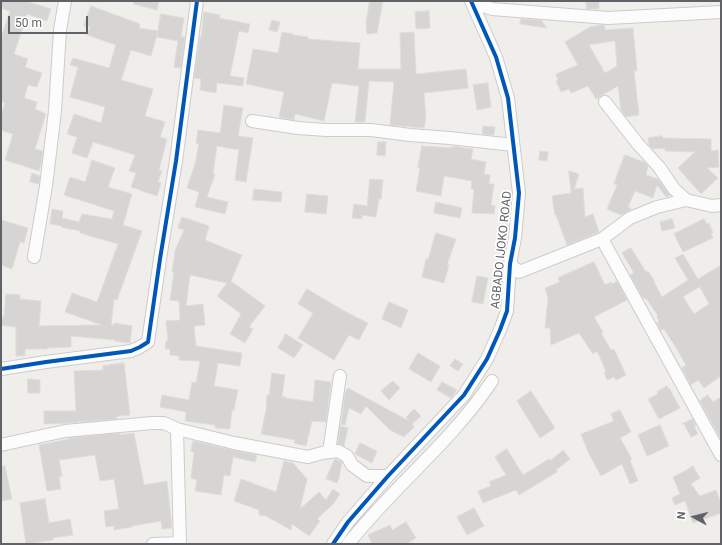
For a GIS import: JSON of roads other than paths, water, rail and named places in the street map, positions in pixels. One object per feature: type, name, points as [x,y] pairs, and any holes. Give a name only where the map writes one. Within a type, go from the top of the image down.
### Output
[{"type":"street","points":[[34,257],[46,186],[55,112],[60,30],[65,1]]},
{"type":"street","points":[[1,369],[131,351],[148,342],[176,161],[197,1]]},
{"type":"street","points":[[472,2],[492,9],[608,18],[721,12]]},
{"type":"street","name":"AGBADO IJOKO ROAD","points":[[333,544],[348,522],[388,476],[464,395],[488,359],[507,311],[510,264],[515,238],[519,193],[508,98],[496,57],[472,2]]},
{"type":"street","points":[[605,102],[638,144],[659,167],[674,189],[686,200]]},
{"type":"street","points":[[252,121],[298,128],[326,130],[371,130],[513,145]]},
{"type":"street","points":[[510,264],[519,272],[602,238],[630,218],[657,207],[686,200],[712,206],[721,205]]},
{"type":"street","points":[[602,238],[721,455]]},
{"type":"street","points":[[329,452],[340,376]]},
{"type":"street","points":[[348,544],[454,430],[492,381]]},
{"type":"street","points":[[1,445],[65,431],[164,423],[177,429],[234,443],[308,457],[322,452],[338,451],[347,456],[352,465],[367,476],[388,476]]},
{"type":"street","points":[[153,544],[180,544],[177,429]]}]
